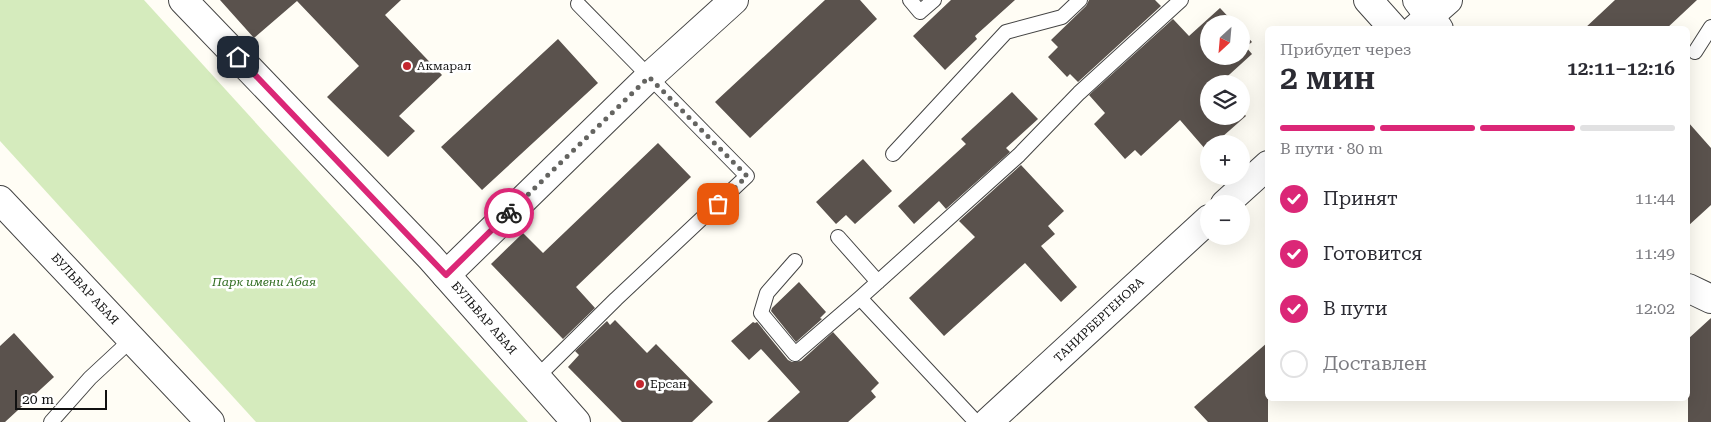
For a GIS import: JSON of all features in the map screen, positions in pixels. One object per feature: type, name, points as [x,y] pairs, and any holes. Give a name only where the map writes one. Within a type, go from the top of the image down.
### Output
[{"type":"street","name":"БУЛЬВАР АБАЯ","points":[[184,0],[446,275],[576,422]]},
{"type":"street","points":[[446,275],[649,77],[734,0]]},
{"type":"street","points":[[1368,0],[1391,26]]},
{"type":"street","points":[[1235,195],[1265,168]]},
{"type":"street","name":"БУЛЬВАР АБАЯ","points":[[0,200],[210,422]]},
{"type":"street","name":"ТАНИРБЕРГЕНОВА","points":[[988,422],[1200,227]]},
{"type":"street","points":[[1690,289],[1711,299]]},
{"type":"lane","points":[[910,0],[920,12],[934,0]]},
{"type":"lane","points":[[893,154],[1006,32],[1062,17],[1080,0]]},
{"type":"lane","points":[[795,261],[767,293],[761,313],[795,354],[1019,155],[1079,93],[1181,0]]},
{"type":"lane","points":[[536,378],[616,298],[747,176],[578,4]]},
{"type":"lane","points":[[1695,52],[1711,27]]},
{"type":"lane","points":[[838,237],[878,282]]},
{"type":"lane","points":[[860,298],[976,422]]},
{"type":"lane","points":[[51,422],[90,378],[132,339]]},
{"type":"green space","name":"Парк имени Абая","points":[[0,0],[144,0],[528,422],[256,422],[0,141]]},
{"type":"building","points":[[220,0],[401,0],[385,15],[442,75],[399,116],[415,131],[388,157],[327,97],[359,66],[297,1],[254,38]]},
{"type":"building","points":[[825,0],[860,0],[877,19],[750,138],[715,102]]},
{"type":"building","points":[[951,0],[1015,0],[975,36],[977,39],[945,70],[913,36]]},
{"type":"building","points":[[1089,0],[1155,0],[1161,6],[1078,82],[1070,74],[1067,77],[1048,57],[1058,47],[1051,40],[1086,6]]},
{"type":"building","points":[[1615,0],[1697,0],[1669,26],[1587,26]]},
{"type":"building","points":[[1220,8],[1227,15],[1212,15]]},
{"type":"building","points":[[1173,19],[1189,36],[1200,26],[1200,65],[1240,65],[1229,75],[1200,75],[1200,125],[1236,125],[1224,135],[1200,135],[1200,143],[1180,120],[1141,156],[1135,150],[1125,159],[1094,124],[1105,113],[1089,95]]},
{"type":"building","points":[[558,39],[598,83],[482,190],[441,147]]},
{"type":"building","points":[[1012,92],[1038,119],[1006,148],[1010,152],[946,209],[939,201],[914,224],[898,206],[966,144],[961,139]]},
{"type":"building","points":[[1690,124],[1711,148],[1711,205],[1690,224]]},
{"type":"building","points":[[658,143],[691,177],[576,287],[595,308],[563,339],[491,264],[523,233],[543,253]]},
{"type":"building","points":[[863,159],[892,191],[855,224],[846,215],[836,224],[816,202]]},
{"type":"building","points":[[1021,165],[1064,211],[1048,226],[1055,234],[1041,246],[1077,287],[1061,302],[1025,263],[944,336],[909,298],[975,237],[959,221]]},
{"type":"building","points":[[799,282],[826,312],[820,318],[822,319],[796,342],[771,311]]},
{"type":"building","points":[[1711,318],[1711,422],[1688,422],[1688,401],[1690,401],[1690,337]]},
{"type":"building","name":"Ерсан","points":[[615,320],[647,353],[656,344],[713,402],[692,422],[622,422],[568,367],[579,355],[575,351],[607,321],[610,325]]},
{"type":"building","points":[[753,322],[757,322],[788,360],[792,362],[801,361],[833,332],[879,383],[871,391],[876,397],[848,422],[767,422],[800,392],[761,349],[749,360],[731,341]]},
{"type":"building","points":[[14,333],[54,377],[5,422],[0,422],[0,346]]},
{"type":"building","points":[[1265,345],[1265,401],[1268,401],[1268,422],[1208,422],[1194,407]]},
{"type":"way so far","points":[[509,213],[649,77],[747,176],[718,204]]},
{"type":"place","name":"Акмарал","points":[[407,66]]},
{"type":"place","name":"Ерсан","points":[[640,384]]},
{"type":"route","points":[[238,57],[446,275],[509,213]]}]
